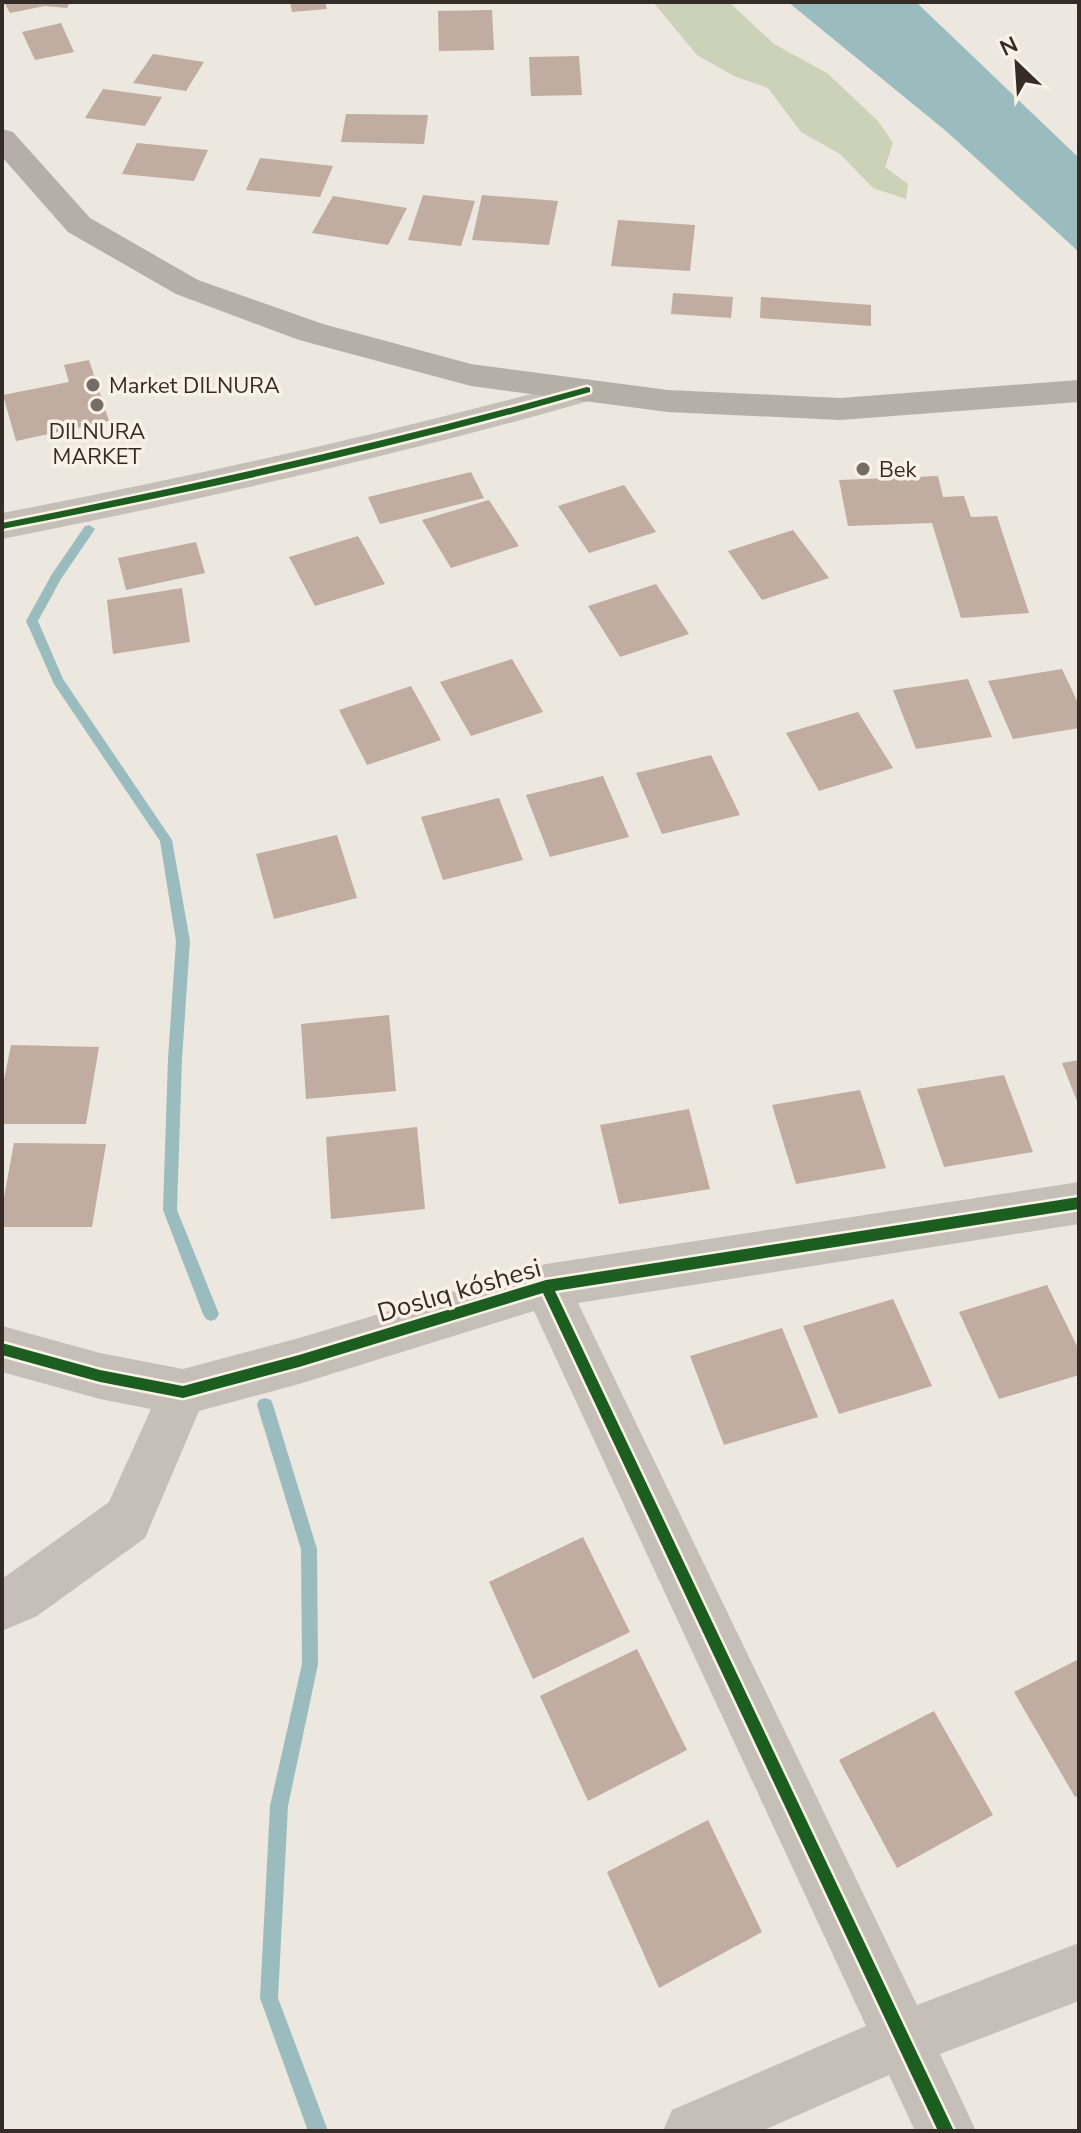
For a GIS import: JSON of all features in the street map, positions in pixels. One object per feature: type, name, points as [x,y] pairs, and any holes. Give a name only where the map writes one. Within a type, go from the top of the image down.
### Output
[{"type":"main road","points":[[2,138],[79,225],[187,287],[311,332],[471,375],[668,401],[840,409],[1079,391]]},
{"type":"street","points":[[2,526],[163,495],[483,421],[587,390]]},
{"type":"street","name":"Doslıq kóshesi","points":[[2,1349],[100,1376],[183,1392],[299,1361],[546,1286],[1079,1203]]},
{"type":"street","points":[[546,1286],[946,2131]]},
{"type":"street","points":[[2,1605],[19,1598],[127,1520],[183,1392]]},
{"type":"street","points":[[693,2131],[904,2039],[1079,1972]]},
{"type":"green space","points":[[653,2],[729,2],[774,44],[827,73],[878,121],[893,143],[885,167],[908,184],[906,199],[873,188],[840,154],[801,132],[768,88],[734,76],[697,55]]},
{"type":"water","points":[[788,2],[916,2],[1079,158],[1079,252],[946,131]]},
{"type":"building","points":[[4,2],[70,2],[67,8],[45,6],[10,13]]},
{"type":"building","points":[[290,2],[325,2],[327,9],[292,12]]},
{"type":"building","points":[[492,10],[494,50],[439,51],[438,11]]},
{"type":"building","points":[[61,23],[74,52],[35,60],[22,32]]},
{"type":"building","points":[[153,54],[204,62],[186,91],[133,83]]},
{"type":"building","points":[[579,56],[582,95],[531,96],[529,57]]},
{"type":"building","points":[[103,89],[162,97],[145,126],[85,118]]},
{"type":"building","points":[[346,114],[428,115],[424,144],[341,142]]},
{"type":"building","points":[[137,143],[208,150],[194,181],[122,174]]},
{"type":"building","points":[[260,158],[333,166],[320,197],[246,190]]},
{"type":"building","points":[[423,195],[475,201],[461,246],[408,240]]},
{"type":"building","points":[[482,195],[558,201],[549,245],[472,240]]},
{"type":"building","points":[[333,196],[407,208],[388,245],[312,233]]},
{"type":"building","points":[[618,220],[695,225],[690,271],[611,266]]},
{"type":"building","points":[[673,293],[733,297],[731,318],[671,314]]},
{"type":"building","points":[[761,297],[871,305],[871,326],[760,318]]},
{"type":"building","points":[[89,360],[109,421],[16,441],[3,395],[69,382],[64,365]]},
{"type":"building","points":[[471,472],[484,498],[380,524],[368,497]]},
{"type":"building","points":[[938,476],[943,497],[964,496],[971,517],[997,516],[1029,613],[961,618],[932,523],[848,526],[839,480]]},
{"type":"building","points":[[624,485],[656,532],[589,553],[558,506]]},
{"type":"building","points":[[489,500],[519,546],[451,568],[422,520]]},
{"type":"building","points":[[793,530],[829,578],[762,600],[728,551]]},
{"type":"building","points":[[358,536],[385,584],[315,606],[289,557]]},
{"type":"building","points":[[196,542],[205,573],[126,590],[118,558]]},
{"type":"building","points":[[656,584],[689,634],[620,657],[588,606]]},
{"type":"building","points":[[182,588],[190,642],[113,654],[107,600]]},
{"type":"building","points":[[512,659],[543,712],[471,736],[440,682]]},
{"type":"building","points":[[1062,669],[1079,705],[1079,728],[1013,739],[988,681]]},
{"type":"building","points":[[968,679],[992,737],[916,749],[893,690]]},
{"type":"building","points":[[411,686],[441,740],[367,765],[339,710]]},
{"type":"building","points":[[858,712],[893,768],[819,791],[786,733]]},
{"type":"building","points":[[711,755],[740,815],[662,834],[636,773]]},
{"type":"building","points":[[603,776],[629,837],[550,857],[526,795]]},
{"type":"building","points":[[499,798],[523,860],[443,880],[421,817]]},
{"type":"building","points":[[337,835],[357,898],[274,919],[256,854]]},
{"type":"building","points":[[389,1015],[396,1091],[306,1099],[301,1024]]},
{"type":"building","points":[[11,1045],[99,1047],[86,1124],[2,1124],[2,1090]]},
{"type":"building","points":[[1079,1060],[1079,1106],[1062,1063]]},
{"type":"building","points":[[1004,1075],[1033,1152],[944,1167],[917,1089]]},
{"type":"building","points":[[860,1090],[886,1168],[796,1184],[772,1105]]},
{"type":"building","points":[[689,1109],[710,1189],[619,1204],[600,1125]]},
{"type":"building","points":[[417,1127],[425,1209],[331,1219],[326,1137]]},
{"type":"building","points":[[14,1143],[106,1144],[92,1227],[2,1227],[2,1208]]},
{"type":"building","points":[[1047,1285],[1079,1350],[1079,1375],[999,1399],[959,1312]]},
{"type":"building","points":[[893,1299],[932,1386],[839,1414],[803,1326]]},
{"type":"building","points":[[782,1328],[818,1417],[724,1445],[690,1356]]},
{"type":"building","points":[[583,1537],[630,1632],[533,1679],[489,1582]]},
{"type":"building","points":[[637,1649],[687,1750],[588,1801],[540,1696]]},
{"type":"building","points":[[1079,1659],[1079,1795],[1075,1797],[1014,1692]]},
{"type":"building","points":[[934,1711],[993,1815],[897,1868],[839,1760]]},
{"type":"building","points":[[708,1820],[762,1932],[659,1988],[607,1872]]},
{"type":"waterway","points":[[89,529],[56,577],[32,621],[58,681],[166,840],[183,941],[170,1210],[211,1314]]},
{"type":"waterway","points":[[265,1405],[309,1549],[310,1664],[279,1806],[269,1998],[318,2131]]},
{"type":"cycle path","points":[[2,526],[296,465],[442,430],[587,390]]},
{"type":"cycle path","points":[[2,1349],[100,1376],[183,1392],[299,1361],[546,1286],[1079,1203]]},
{"type":"cycle path","points":[[546,1286],[946,2131]]},
{"type":"place","name":"Market DILNURA","points":[[93,385]]},
{"type":"place","name":"DILNURA MARKET","points":[[97,405]]},
{"type":"place","name":"Bek","points":[[863,469]]}]
